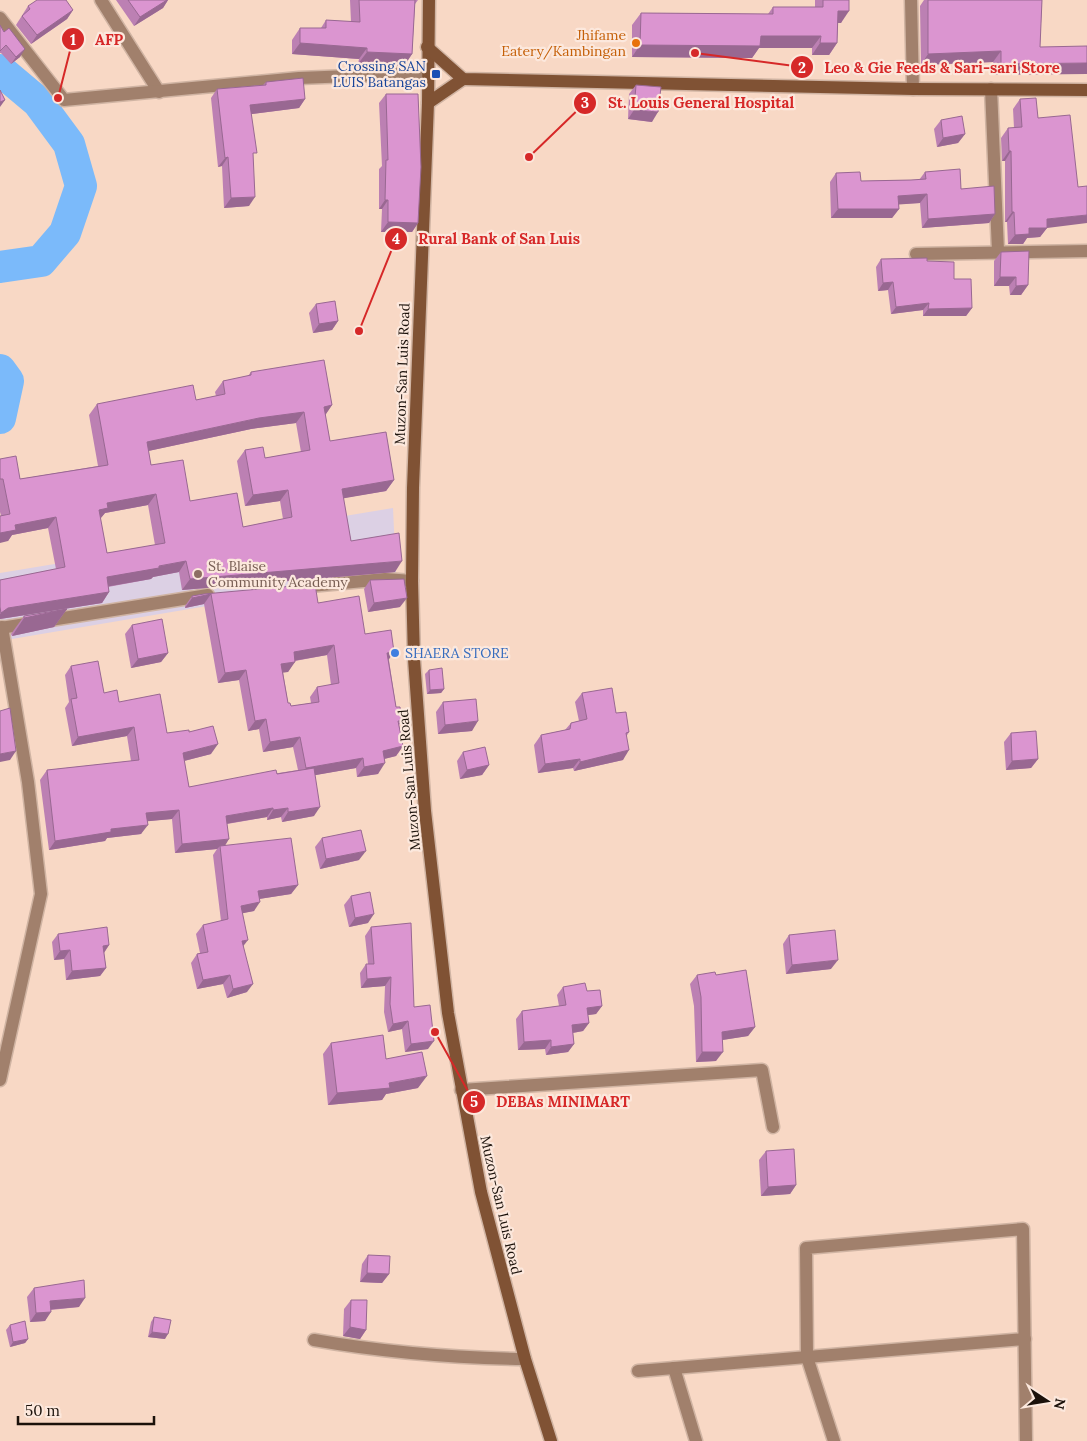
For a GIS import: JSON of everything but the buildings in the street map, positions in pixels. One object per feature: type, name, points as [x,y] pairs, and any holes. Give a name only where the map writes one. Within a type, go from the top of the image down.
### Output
[{"type":"main road","name":"Muzon-San Luis Road","points":[[429,0],[427,47],[428,104],[413,488],[412,581],[414,659],[425,811],[448,1013],[483,1201],[525,1359],[551,1441]]},
{"type":"main road","points":[[427,47],[462,79]]},
{"type":"main road","points":[[428,104],[462,79],[913,89],[1087,90]]},
{"type":"street","points":[[101,0],[159,92]]},
{"type":"street","points":[[911,0],[913,89]]},
{"type":"street","points":[[0,18],[64,100],[316,76],[428,73]]},
{"type":"street","points":[[991,90],[998,251]]},
{"type":"street","points":[[916,254],[998,251],[1087,251]]},
{"type":"street","points":[[290,588],[385,579],[412,581]]},
{"type":"street","points":[[0,1080],[41,894],[28,782],[1,628],[224,593]]},
{"type":"street","points":[[461,1090],[762,1070],[773,1127]]},
{"type":"street","points":[[834,1441],[807,1357],[806,1248],[1023,1229],[1026,1441]]},
{"type":"street","points":[[638,1371],[1025,1339]]},
{"type":"street","points":[[314,1340],[348,1346],[477,1358],[525,1359]]},
{"type":"street","points":[[674,1368],[696,1441]]},
{"type":"shaded area","name":"St. Blaise Community Academy","points":[[393,508],[396,574],[0,641],[0,573]]},
{"type":"waterway","points":[[0,70],[38,102],[69,144],[81,186],[65,233],[41,261],[0,267]]},
{"type":"waterway","points":[[0,370],[8,381],[0,418]]},
{"type":"place","name":"Jhifame Eatery/Kambingan","points":[[636,43]]},
{"type":"place","name":"Leo & Gie Feeds & Sari-sari Store","points":[[695,53]]},
{"type":"place","name":"Crossing SAN LUIS Batangas","points":[[436,74]]},
{"type":"place","name":"AFP","points":[[58,98]]},
{"type":"place","name":"St. Louis General Hospital","points":[[529,157]]},
{"type":"place","name":"Rural Bank of San Luis","points":[[359,331]]},
{"type":"place","name":"St. Blaise Community Academy","points":[[198,574]]},
{"type":"place","name":"SHAERA STORE","points":[[395,653]]},
{"type":"place","name":"DEBAs MINIMART","points":[[435,1032]]}]
